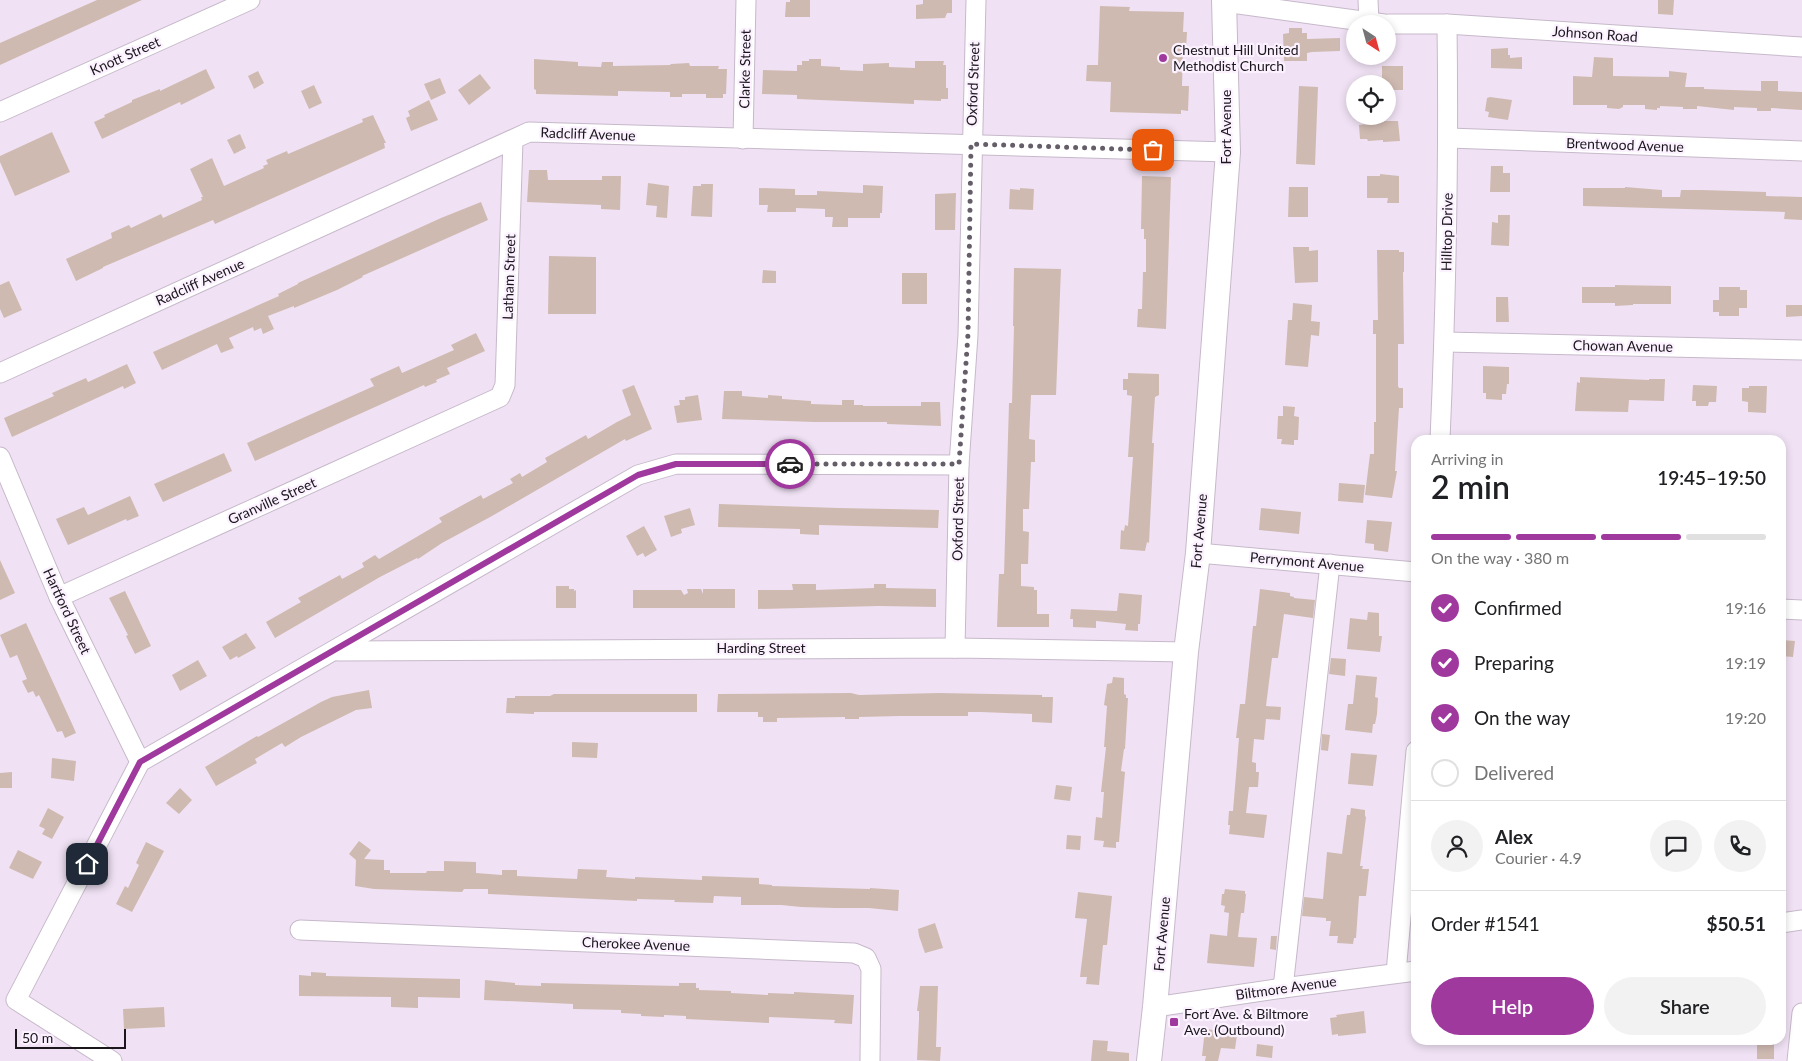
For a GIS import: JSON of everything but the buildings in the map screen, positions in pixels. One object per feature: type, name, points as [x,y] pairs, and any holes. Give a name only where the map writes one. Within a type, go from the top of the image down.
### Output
[{"type":"main road","name":"Fort Avenue","points":[[1149,1061],[1186,652],[1198,553],[1228,152],[1224,1]]},
{"type":"street","name":"Knott Street","points":[[0,112],[250,0]]},
{"type":"street","name":"Clarke Street","points":[[743,139],[746,0]]},
{"type":"street","name":"Oxford Street","points":[[955,648],[959,464],[968,334],[971,144],[976,0]]},
{"type":"street","points":[[1368,0],[1376,15]]},
{"type":"street","name":"Johnson Road","points":[[1224,1],[1346,18]]},
{"type":"street","name":"Johnson Road","points":[[1396,23],[1447,24],[1802,47]]},
{"type":"street","name":"Hilltop Drive","points":[[1440,435],[1449,138],[1447,24]]},
{"type":"street","name":"Radcliff Avenue","points":[[0,373],[529,132],[1228,152]]},
{"type":"street","name":"Brentwood Avenue","points":[[1449,138],[1802,151]]},
{"type":"street","name":"Latham Street","points":[[485,404],[500,397],[505,385],[513,140]]},
{"type":"street","name":"Chowan Avenue","points":[[1444,342],[1802,350]]},
{"type":"street","name":"Granville Street","points":[[59,597],[485,404]]},
{"type":"street","name":"Hartford Street","points":[[0,457],[59,597],[140,762]]},
{"type":"street","points":[[112,1061],[16,1000],[140,762],[638,475],[676,464],[959,464]]},
{"type":"street","name":"Perrymont Avenue","points":[[1198,553],[1411,572]]},
{"type":"street","points":[[1283,988],[1330,564]]},
{"type":"street","points":[[1786,609],[1802,610]]},
{"type":"street","name":"Harding Street","points":[[335,651],[955,648],[1186,652]]},
{"type":"street","points":[[1396,973],[1411,806]]},
{"type":"street","points":[[1786,922],[1802,920]]},
{"type":"street","name":"Cherokee Avenue","points":[[300,930],[854,952],[866,958],[871,969],[870,1061]]},
{"type":"street","name":"Biltmore Avenue","points":[[1155,1007],[1411,972]]},
{"type":"street","points":[[1797,1061],[1802,1013]]},
{"type":"way so far","points":[[790,464],[959,464],[968,334],[971,144],[1153,150]]},
{"type":"place","name":"Chestnut Hill United Methodist Church","points":[[1163,58]]},
{"type":"place","name":"Fort Ave. & Biltmore Ave. (Outbound)","points":[[1174,1022]]},
{"type":"route","points":[[87,864],[140,762],[638,475],[676,464],[790,464]]}]
